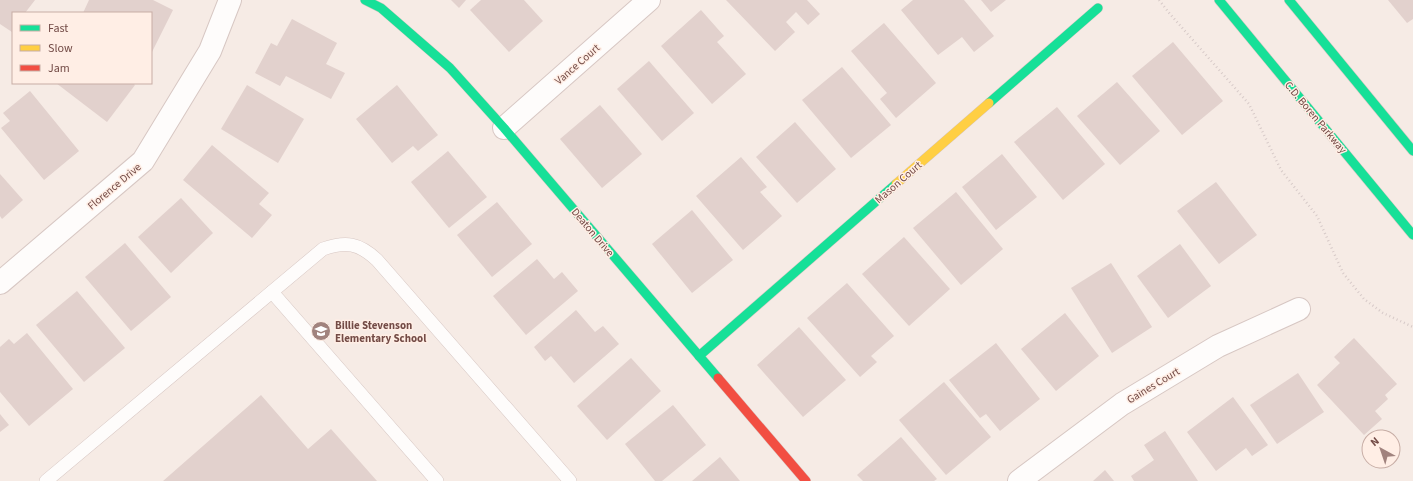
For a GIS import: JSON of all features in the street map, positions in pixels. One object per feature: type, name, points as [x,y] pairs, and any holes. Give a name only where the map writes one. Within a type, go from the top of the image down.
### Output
[{"type":"street","name":"Florence Drive","points":[[0,283],[143,161],[210,51],[230,0]]},
{"type":"street","name":"Deaton Drive","points":[[365,0],[381,8],[450,68],[504,128],[806,481]]},
{"type":"street","name":"Vance Court","points":[[504,128],[617,30],[649,0]]},
{"type":"street","name":"C.D. Boren Parkway","points":[[1219,0],[1413,235]]},
{"type":"street","points":[[1289,0],[1413,151]]},
{"type":"street","name":"Mason Court","points":[[699,356],[1098,8]]},
{"type":"street","name":"Gaines Court","points":[[1019,481],[1122,404],[1218,346],[1300,309]]},
{"type":"lane","points":[[46,481],[323,249],[335,245],[345,244],[357,246],[368,252],[377,260],[570,481]]},
{"type":"lane","points":[[272,292],[437,481]]},
{"type":"path","points":[[1159,0],[1249,104],[1281,170],[1317,216],[1343,273],[1364,299],[1383,313],[1413,327]]},
{"type":"building","points":[[0,0],[35,0],[26,12],[12,12],[12,32],[0,24]]},
{"type":"building","points":[[89,0],[153,0],[173,10],[152,52],[152,12],[83,12]]},
{"type":"building","points":[[451,0],[466,0],[459,8]]},
{"type":"building","points":[[481,0],[524,0],[543,21],[509,52],[470,10]]},
{"type":"building","points":[[726,0],[807,0],[820,14],[808,25],[796,12],[786,22],[795,32],[775,51]]},
{"type":"building","points":[[913,0],[964,0],[994,36],[974,52],[962,37],[938,55],[901,10]]},
{"type":"building","points":[[981,0],[1006,0],[991,12]]},
{"type":"building","points":[[1388,0],[1413,0],[1413,19],[1407,23]]},
{"type":"building","points":[[701,10],[724,36],[717,42],[746,74],[712,104],[661,46]]},
{"type":"building","points":[[292,19],[337,43],[326,64],[345,73],[331,99],[286,76],[280,86],[255,73],[271,43],[277,46]]},
{"type":"building","points":[[884,23],[936,83],[896,118],[880,99],[887,93],[851,51]]},
{"type":"building","points":[[1173,42],[1223,101],[1182,135],[1132,76]]},
{"type":"building","points":[[649,61],[694,113],[662,141],[617,89]]},
{"type":"building","points":[[842,67],[891,125],[851,158],[802,100]]},
{"type":"building","points":[[1117,82],[1160,131],[1120,165],[1077,116]]},
{"type":"building","points":[[57,84],[134,84],[135,85],[107,122]]},
{"type":"building","points":[[247,85],[304,119],[278,163],[221,129]]},
{"type":"building","points":[[397,85],[438,135],[418,151],[413,146],[392,163],[356,119]]},
{"type":"building","points":[[30,91],[79,151],[44,180],[1,128],[10,121],[3,113]]},
{"type":"building","points":[[600,105],[642,154],[602,188],[560,139]]},
{"type":"building","points":[[1057,107],[1105,164],[1063,200],[1014,142]]},
{"type":"building","points":[[795,122],[836,169],[797,203],[756,157]]},
{"type":"building","points":[[212,145],[269,193],[259,204],[272,215],[252,238],[183,180]]},
{"type":"building","points":[[448,151],[487,197],[449,228],[411,182]]},
{"type":"building","points":[[1002,154],[1037,197],[996,230],[962,187]]},
{"type":"building","points":[[741,157],[767,187],[760,192],[782,216],[743,250],[696,196]]},
{"type":"building","points":[[0,174],[23,200],[2,219],[0,216]]},
{"type":"building","points":[[1216,182],[1257,235],[1219,264],[1177,211]]},
{"type":"building","points":[[956,192],[1003,249],[961,285],[913,228]]},
{"type":"building","points":[[181,198],[213,233],[171,273],[138,237]]},
{"type":"building","points":[[497,202],[532,244],[492,277],[457,235]]},
{"type":"building","points":[[692,210],[733,260],[692,293],[652,244]]},
{"type":"building","points":[[904,237],[950,289],[909,326],[862,274]]},
{"type":"building","points":[[125,243],[171,297],[131,331],[85,277]]},
{"type":"building","points":[[1180,244],[1211,286],[1168,318],[1137,276]]},
{"type":"building","points":[[537,259],[554,279],[562,272],[578,291],[526,335],[493,296]]},
{"type":"building","points":[[1111,263],[1152,327],[1112,353],[1071,288]]},
{"type":"building","points":[[847,283],[894,336],[871,356],[877,362],[860,377],[807,318]]},
{"type":"building","points":[[77,291],[125,348],[84,382],[36,325]]},
{"type":"building","points":[[576,310],[595,332],[603,326],[619,344],[574,383],[551,356],[545,361],[534,347]]},
{"type":"building","points":[[1065,313],[1099,356],[1056,391],[1021,349]]},
{"type":"building","points":[[799,327],[846,380],[803,417],[757,365]]},
{"type":"building","points":[[27,333],[73,389],[29,426],[0,392],[0,347],[9,339],[14,344]]},
{"type":"building","points":[[1354,338],[1397,384],[1385,395],[1388,399],[1375,411],[1382,419],[1371,429],[1361,429],[1361,432],[1317,385],[1340,363],[1334,357]]},
{"type":"building","points":[[996,343],[1040,399],[1000,431],[986,414],[980,418],[949,380]]},
{"type":"building","points":[[631,358],[661,391],[607,440],[577,406]]},
{"type":"building","points":[[1298,373],[1324,412],[1277,444],[1250,405]]},
{"type":"building","points":[[944,382],[991,437],[946,475],[899,420]]},
{"type":"building","points":[[261,395],[308,449],[331,429],[377,481],[163,481]]},
{"type":"building","points":[[1233,397],[1268,445],[1252,456],[1246,448],[1216,471],[1187,432]]},
{"type":"building","points":[[673,405],[706,445],[662,481],[655,481],[625,444]]},
{"type":"building","points":[[0,414],[9,425],[0,432]]},
{"type":"building","points":[[1165,431],[1198,481],[1134,481],[1131,476],[1154,460],[1144,445]]},
{"type":"building","points":[[901,437],[937,479],[934,481],[863,481],[857,475]]},
{"type":"building","points":[[720,457],[740,481],[692,481]]},
{"type":"building","points":[[1105,470],[1114,481],[1093,481]]},
{"type":"traffic: fast","points":[[365,0],[381,8],[450,68],[504,128],[718,378]]},
{"type":"traffic: fast","points":[[1219,0],[1413,235]]},
{"type":"traffic: fast","points":[[1289,0],[1413,151]]},
{"type":"traffic: fast","points":[[989,103],[1098,8]]},
{"type":"traffic: fast","points":[[699,356],[896,184]]},
{"type":"traffic: slow","points":[[896,184],[989,103]]},
{"type":"traffic: jam","points":[[718,378],[806,481]]},
{"type":"place","name":"Billie Stevenson Elementary School","points":[[321,331]]}]
